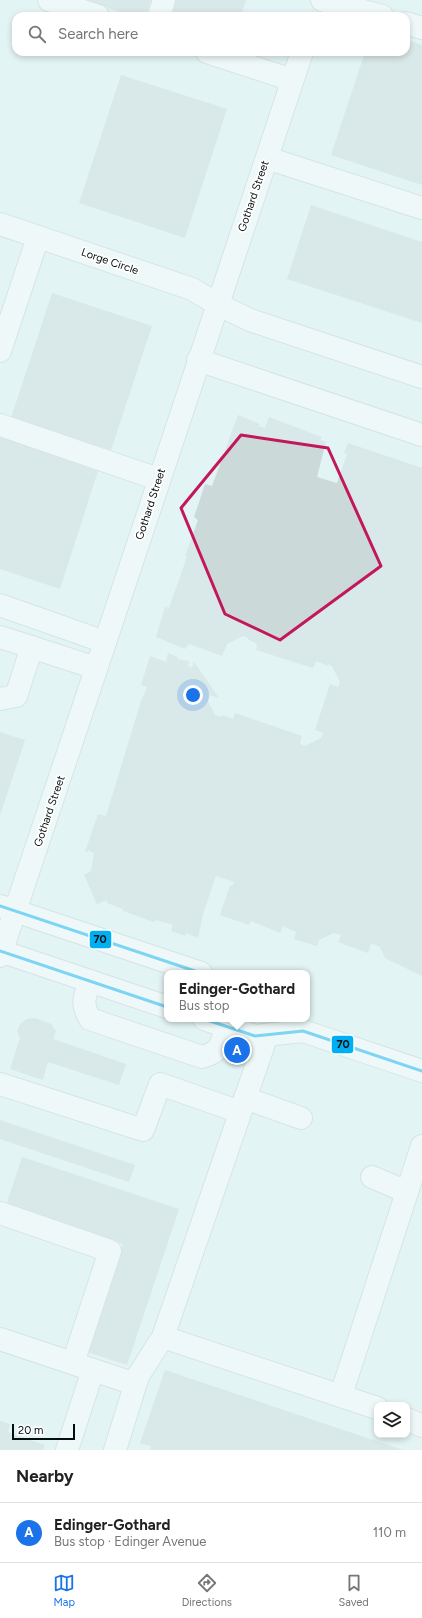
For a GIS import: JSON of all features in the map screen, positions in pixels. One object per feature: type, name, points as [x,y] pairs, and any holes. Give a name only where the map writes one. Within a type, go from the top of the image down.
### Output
[{"type":"street","points":[[49,0],[86,12]]},
{"type":"street","points":[[160,12],[164,0]]},
{"type":"street","points":[[316,12],[320,0],[366,12]]},
{"type":"street","points":[[410,24],[422,28]]},
{"type":"street","points":[[219,56],[292,80]]},
{"type":"street","name":"Gothard Street","points":[[0,953],[7,909],[90,690],[158,479],[301,56]]},
{"type":"street","points":[[267,158],[422,208]]},
{"type":"street","name":"Lorge Circle","points":[[0,224],[192,289],[217,304],[250,320],[422,377]]},
{"type":"street","points":[[0,351],[38,237]]},
{"type":"street","points":[[198,360],[422,435]]},
{"type":"street","points":[[0,425],[158,479]]},
{"type":"street","points":[[0,605],[105,642]]},
{"type":"street","points":[[0,637],[96,668]]},
{"type":"street","points":[[0,699],[16,696],[32,647]]},
{"type":"street","points":[[7,909],[192,970]]},
{"type":"street","points":[[0,953],[164,1006]]},
{"type":"street","points":[[90,981],[83,1002],[84,1009],[90,1019],[202,1057],[212,1054],[219,1049],[226,1026]]},
{"type":"street","points":[[213,1022],[255,1036],[267,1035],[297,1025],[422,1071]]},
{"type":"street","points":[[115,1450],[138,1376],[163,1337],[267,1035]]},
{"type":"street","points":[[0,1084],[143,1130],[160,1084],[301,1118]]},
{"type":"street","points":[[341,1395],[422,1146]]},
{"type":"street","points":[[372,1177],[407,1192]]},
{"type":"street","points":[[0,1214],[110,1251],[83,1366],[66,1450]]},
{"type":"street","points":[[163,1337],[374,1407]]},
{"type":"street","points":[[0,1338],[135,1384]]},
{"type":"street","points":[[410,1420],[422,1426]]},
{"type":"highlighted area","points":[[241,435],[328,448],[381,566],[280,640],[225,614],[181,508]]},
{"type":"building","points":[[84,0],[151,0],[147,12],[120,12]]},
{"type":"building","points":[[176,0],[246,0],[242,12],[172,12]]},
{"type":"building","points":[[410,41],[422,45],[422,185],[331,155],[364,56],[410,56]]},
{"type":"building","points":[[121,75],[227,109],[185,238],[79,203]]},
{"type":"building","points":[[311,205],[422,242],[422,323],[287,279]]},
{"type":"building","points":[[52,293],[152,326],[111,450],[11,418]]},
{"type":"building","points":[[238,415],[260,424],[258,426],[265,428],[269,417],[322,437],[320,440],[326,442],[317,477],[337,483],[347,454],[344,453],[348,443],[422,468],[422,976],[385,958],[380,947],[371,943],[368,953],[338,942],[341,935],[334,933],[319,940],[317,946],[294,939],[296,932],[283,926],[280,933],[251,921],[249,925],[220,915],[230,885],[232,886],[234,882],[216,876],[203,914],[198,938],[186,933],[185,936],[171,931],[173,925],[156,920],[154,922],[123,911],[123,909],[107,903],[107,900],[97,904],[84,875],[91,871],[94,853],[88,850],[85,852],[98,814],[106,816],[141,701],[147,687],[141,685],[150,656],[166,662],[168,653],[178,657],[178,659],[189,661],[188,666],[192,668],[194,662],[219,698],[210,695],[208,701],[215,715],[221,717],[222,715],[233,719],[235,713],[302,736],[300,744],[305,746],[321,738],[323,733],[315,730],[330,684],[338,687],[340,682],[332,666],[316,661],[313,668],[256,650],[257,644],[243,636],[227,644],[222,656],[189,644],[185,649],[156,637],[165,607],[169,608],[187,557],[185,556],[198,520],[194,517],[205,484],[212,486]]},
{"type":"building","points":[[0,436],[99,468],[60,589],[0,569]]},
{"type":"building","points":[[0,732],[25,740],[0,815]]},
{"type":"building","points":[[35,1018],[51,1024],[56,1031],[53,1039],[126,1064],[119,1085],[48,1062],[43,1080],[10,1069],[20,1038],[17,1031],[20,1024],[27,1019]]},
{"type":"building","points":[[0,1120],[135,1165],[129,1182],[0,1139]]},
{"type":"building","points":[[22,1157],[179,1209],[127,1365],[87,1352],[123,1244],[6,1206]]},
{"type":"building","points":[[165,1370],[403,1450],[150,1450],[151,1446],[140,1443]]},
{"type":"building","points":[[0,1421],[10,1424],[8,1432],[45,1445],[43,1450],[0,1450]]},
{"type":"transit line","name":"70","points":[[0,906],[192,970]]},
{"type":"transit line","name":"70","points":[[0,951],[164,1006]]},
{"type":"transit line","name":"70","points":[[213,1022],[255,1036],[303,1031],[422,1071]]},
{"type":"place","name":"Edinger-Gothard","points":[[237,1050]]}]
